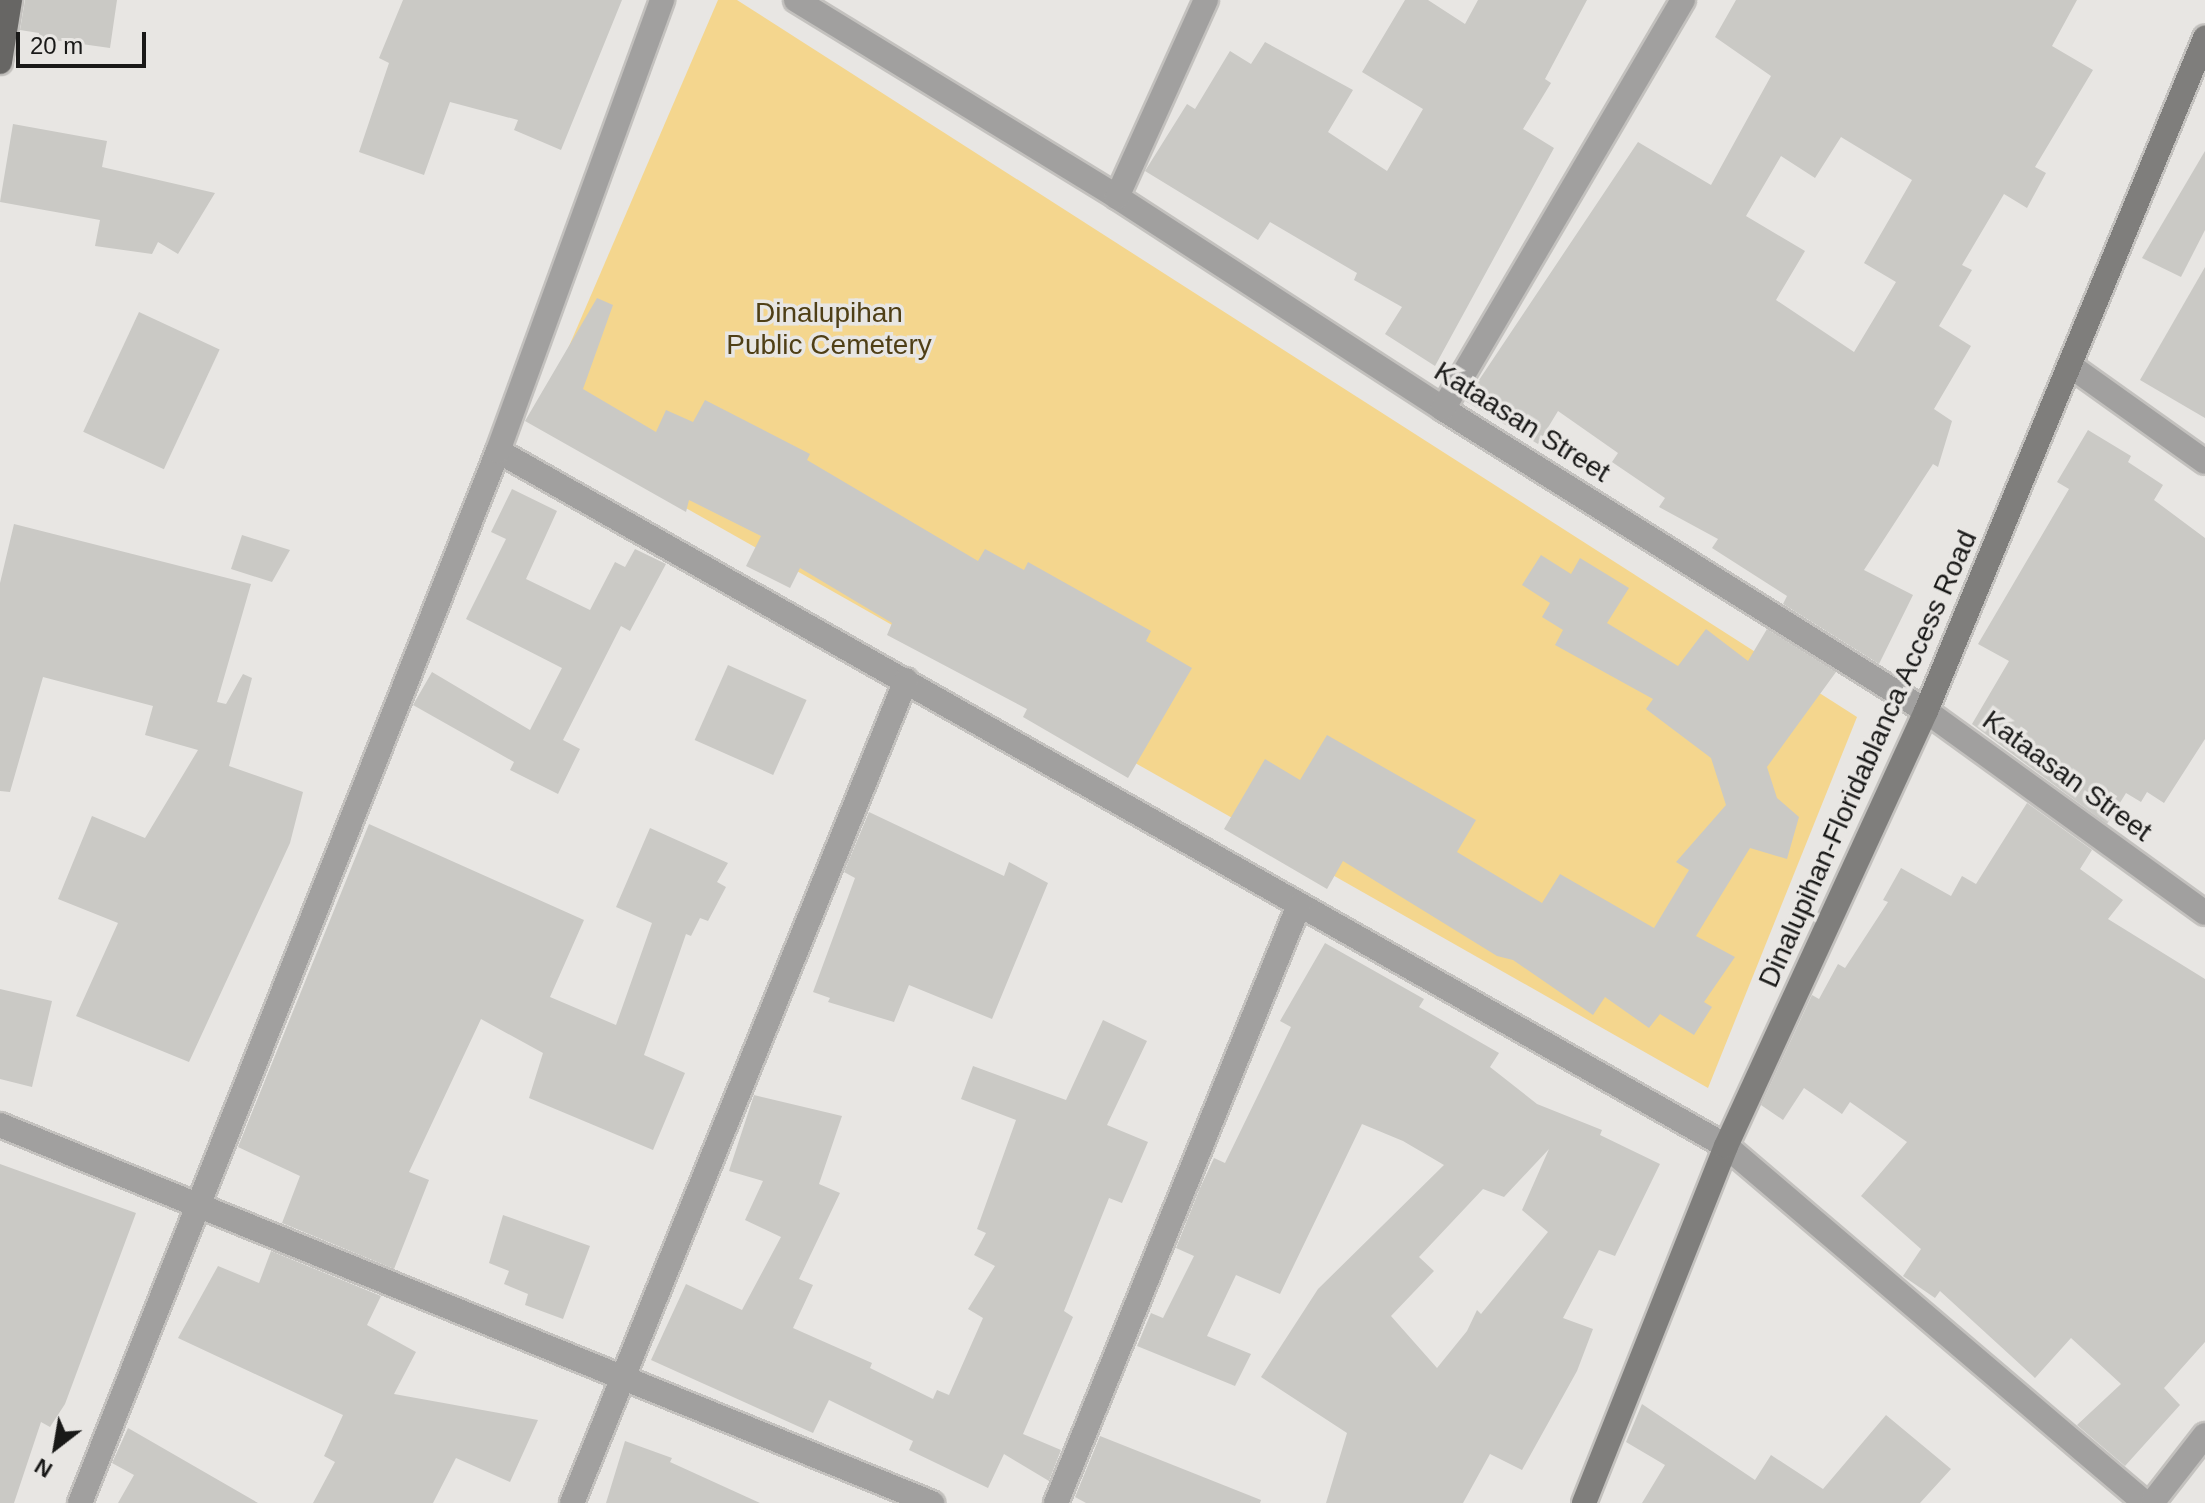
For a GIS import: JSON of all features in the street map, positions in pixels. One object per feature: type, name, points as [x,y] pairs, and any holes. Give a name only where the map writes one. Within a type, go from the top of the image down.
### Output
[{"type":"main road","points":[[0,62],[10,0]]},
{"type":"main road","name":"Dinalupihan-Floridablanca Access Road","points":[[1584,1503],[1726,1146],[1926,711],[2072,367],[2205,38]]},
{"type":"street","points":[[80,1503],[498,451],[662,0]]},
{"type":"street","name":"Kataasan Street","points":[[796,0],[1117,197],[1443,409],[1926,711],[2205,913]]},
{"type":"street","points":[[1117,197],[1206,0]]},
{"type":"street","points":[[1443,409],[1683,0]]},
{"type":"street","points":[[2072,367],[2205,462]]},
{"type":"street","points":[[498,451],[1726,1146],[2145,1503]]},
{"type":"street","points":[[572,1503],[627,1376],[906,680]]},
{"type":"street","points":[[1056,1503],[1299,905]]},
{"type":"street","points":[[0,1125],[627,1376],[932,1503]]},
{"type":"street","points":[[2152,1503],[2205,1435]]},
{"type":"green space","name":"Dinalupihan Public Cemetery","points":[[718,0],[737,0],[1857,717],[1708,1088],[536,423]]},
{"type":"building","points":[[25,0],[117,0],[110,48],[39,38],[39,33],[20,30]]},
{"type":"building","points":[[403,0],[622,0],[561,150],[514,130],[518,120],[450,102],[424,175],[359,152],[389,63],[379,58]]},
{"type":"building","points":[[1405,0],[1428,0],[1465,24],[1478,0],[1587,0],[1545,79],[1551,83],[1523,129],[1554,148],[1435,366],[1385,334],[1402,307],[1354,280],[1357,273],[1270,222],[1258,240],[1145,171],[1187,104],[1195,109],[1230,51],[1251,64],[1265,42],[1353,90],[1328,132],[1387,171],[1423,109],[1362,72]]},
{"type":"building","points":[[1736,0],[2077,0],[2052,46],[2093,70],[2035,167],[2046,173],[2027,208],[2004,194],[1962,265],[1972,270],[1939,326],[1971,346],[1934,409],[1952,421],[1938,467],[1933,464],[1864,570],[1913,595],[1879,664],[1783,604],[1787,596],[1712,548],[1718,539],[1659,507],[1665,498],[1612,462],[1618,453],[1558,411],[1538,444],[1465,401],[1638,142],[1711,185],[1771,76],[1715,37]],"holes":[[[1841,137],[1912,180],[1864,263],[1896,282],[1854,352],[1776,300],[1805,251],[1746,216],[1781,156],[1815,178]]]},
{"type":"building","points":[[13,124],[107,141],[102,167],[215,193],[178,254],[158,242],[152,254],[95,246],[100,220],[0,202]]},
{"type":"building","points":[[2205,151],[2205,230],[2181,277],[2142,258]]},
{"type":"building","points":[[2205,267],[2205,418],[2140,380]]},
{"type":"building","points":[[597,298],[613,305],[583,389],[656,432],[666,410],[693,422],[705,400],[810,454],[807,460],[978,561],[985,549],[1024,570],[1028,562],[1151,631],[1146,641],[1192,668],[1128,778],[1023,717],[1027,709],[887,635],[892,623],[800,568],[790,588],[746,566],[761,536],[689,500],[686,512],[525,421]]},
{"type":"building","points":[[139,312],[220,350],[164,469],[83,432]]},
{"type":"building","points":[[2088,430],[2131,456],[2128,462],[2163,485],[2154,500],[2205,538],[2205,739],[2164,803],[2147,792],[2141,802],[2126,793],[2107,824],[1972,724],[2009,661],[1978,644],[2069,489],[2057,482]]},
{"type":"building","points":[[512,489],[557,511],[526,579],[590,610],[615,562],[625,567],[635,549],[666,564],[630,631],[621,626],[563,740],[580,749],[558,794],[510,770],[514,762],[413,705],[432,672],[530,730],[562,668],[466,619],[506,539],[491,532]]},
{"type":"building","points":[[14,524],[251,584],[217,702],[226,704],[243,674],[252,678],[229,766],[303,792],[290,843],[189,1062],[76,1016],[118,923],[58,899],[92,816],[145,838],[198,750],[145,735],[153,706],[43,677],[10,792],[0,791],[0,583]]},
{"type":"building","points":[[242,535],[290,550],[272,582],[231,569]]},
{"type":"building","points":[[1541,555],[1571,574],[1580,558],[1629,588],[1607,623],[1678,666],[1706,629],[1748,661],[1767,629],[1836,672],[1767,767],[1777,798],[1799,817],[1787,859],[1750,848],[1696,936],[1735,957],[1704,1002],[1712,1007],[1694,1035],[1660,1014],[1649,1028],[1605,997],[1593,1015],[1513,960],[1497,956],[1343,861],[1327,889],[1224,829],[1265,759],[1300,780],[1327,735],[1476,820],[1457,852],[1542,903],[1560,874],[1654,928],[1689,870],[1676,862],[1726,805],[1711,758],[1646,709],[1653,699],[1555,645],[1563,630],[1542,617],[1550,603],[1522,585]]},
{"type":"building","points":[[728,665],[807,700],[773,775],[695,740]]},
{"type":"building","points":[[2027,803],[2092,850],[2080,869],[2123,900],[2108,919],[2205,979],[2205,1342],[2164,1388],[2180,1405],[2125,1466],[2077,1425],[2121,1384],[2071,1338],[2035,1378],[1940,1291],[1935,1298],[1903,1276],[1921,1249],[1861,1196],[1907,1142],[1850,1102],[1842,1114],[1804,1088],[1783,1120],[1761,1105],[1812,995],[1819,999],[1838,964],[1845,968],[1888,902],[1883,900],[1901,868],[1951,896],[1962,876],[1976,884]]},
{"type":"building","points":[[869,812],[1004,876],[1009,862],[1048,883],[992,1019],[909,985],[894,1022],[828,1002],[830,998],[813,992],[855,878],[844,872]]},
{"type":"building","points":[[369,824],[584,920],[550,997],[616,1025],[652,923],[616,907],[650,828],[728,863],[717,882],[726,887],[708,921],[700,918],[691,936],[686,934],[644,1055],[685,1073],[653,1150],[529,1098],[543,1053],[481,1019],[409,1172],[429,1180],[394,1269],[282,1223],[300,1176],[238,1147]]},
{"type":"building","points":[[1325,943],[1424,999],[1419,1007],[1499,1053],[1490,1067],[1537,1104],[1602,1130],[1600,1135],[1660,1164],[1615,1256],[1599,1250],[1563,1318],[1593,1329],[1577,1371],[1522,1470],[1490,1454],[1463,1503],[1326,1503],[1347,1433],[1261,1377],[1318,1289],[1444,1165],[1403,1141],[1362,1124],[1280,1294],[1236,1275],[1207,1336],[1251,1354],[1235,1386],[1137,1346],[1151,1313],[1163,1318],[1194,1256],[1176,1248],[1214,1158],[1225,1163],[1291,1027],[1280,1021]],"holes":[[[1549,1149],[1522,1210],[1548,1232],[1481,1314],[1477,1310],[1467,1331],[1437,1368],[1391,1316],[1434,1271],[1419,1257],[1483,1189],[1504,1197]]]},
{"type":"building","points":[[0,989],[52,1001],[32,1087],[0,1079]]},
{"type":"building","points":[[1103,1020],[1147,1041],[1107,1125],[1148,1142],[1122,1203],[1109,1198],[1064,1311],[1073,1317],[1023,1434],[1061,1450],[1049,1481],[1004,1454],[988,1488],[909,1450],[913,1441],[829,1400],[813,1433],[651,1360],[686,1284],[742,1310],[781,1237],[745,1220],[763,1181],[729,1171],[754,1095],[842,1116],[819,1184],[840,1193],[799,1279],[813,1285],[793,1328],[872,1363],[870,1368],[933,1399],[937,1390],[949,1395],[983,1318],[968,1309],[995,1266],[974,1255],[986,1233],[977,1229],[1016,1120],[961,1099],[973,1066],[1066,1100]]},
{"type":"building","points":[[0,1164],[136,1213],[65,1404],[50,1427],[41,1422],[14,1503],[0,1503]]},
{"type":"building","points":[[503,1215],[590,1246],[563,1319],[525,1305],[528,1294],[504,1284],[509,1271],[489,1263]]},
{"type":"building","points":[[271,1251],[381,1296],[367,1325],[416,1352],[394,1394],[538,1420],[510,1482],[456,1458],[433,1503],[313,1503],[335,1462],[324,1456],[343,1415],[178,1338],[218,1266],[259,1283]]},
{"type":"building","points":[[1642,1404],[1755,1480],[1771,1455],[1823,1489],[1886,1415],[1951,1469],[1920,1503],[1642,1503],[1665,1465],[1626,1442]]},
{"type":"building","points":[[128,1428],[258,1503],[118,1503],[134,1475],[112,1463]]},
{"type":"building","points":[[1100,1436],[1261,1500],[1260,1503],[1086,1503],[1075,1497]]},
{"type":"building","points":[[625,1441],[672,1458],[670,1462],[760,1503],[606,1503]]}]
